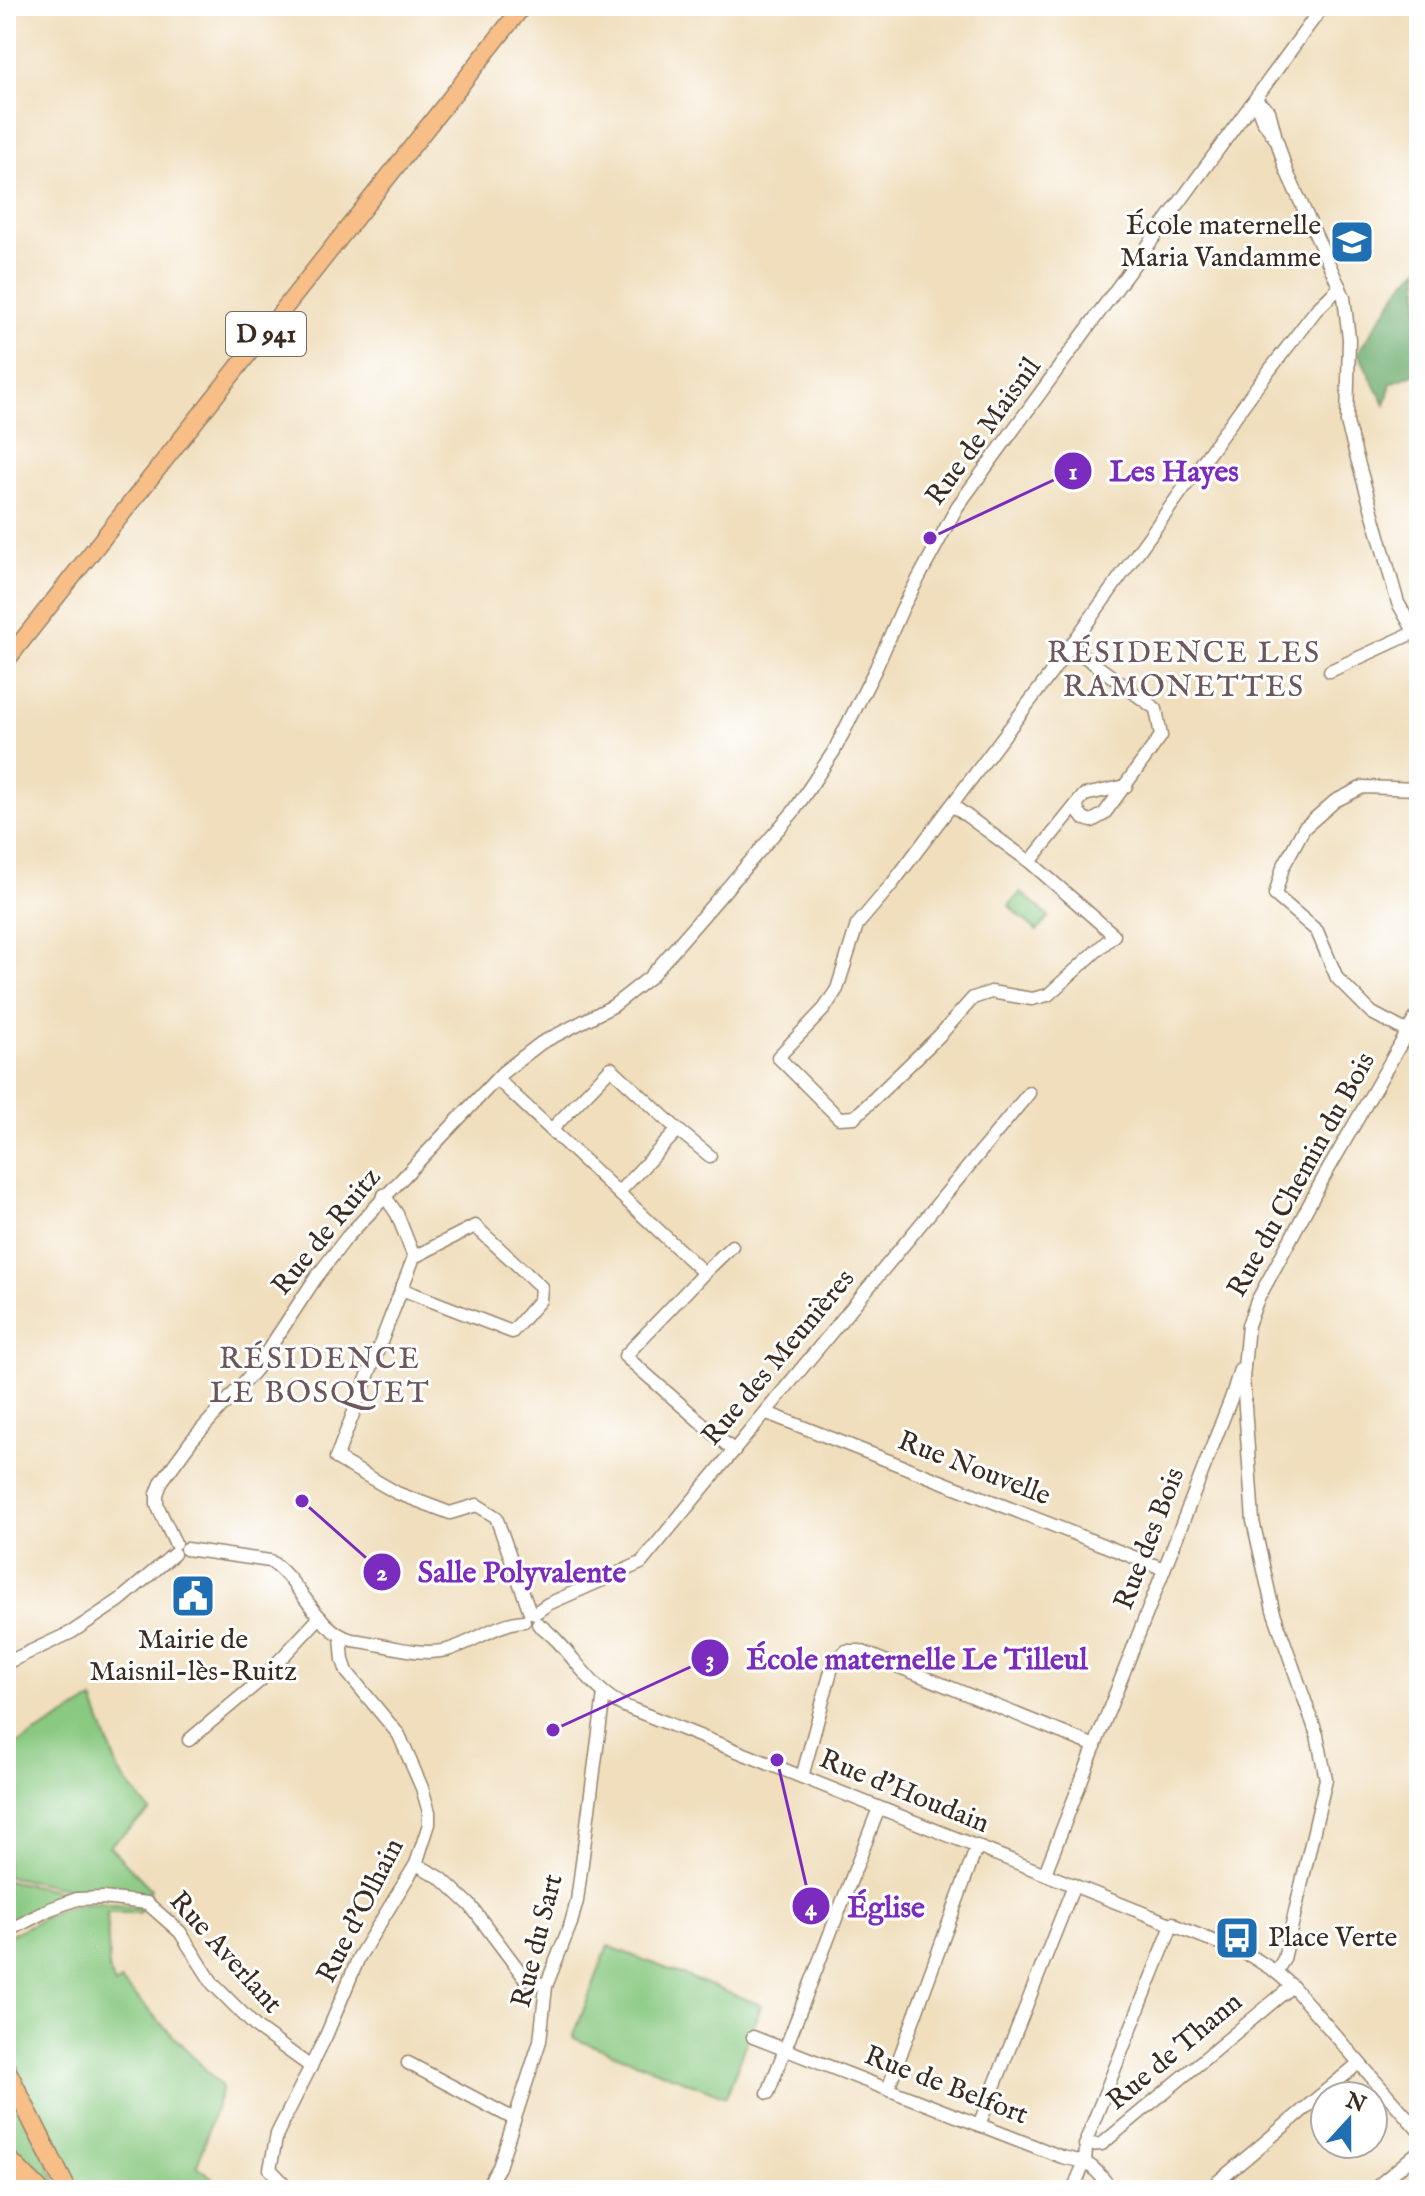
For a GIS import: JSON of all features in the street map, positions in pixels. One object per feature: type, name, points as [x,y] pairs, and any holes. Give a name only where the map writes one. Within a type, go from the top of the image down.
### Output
[{"type":"highway","points":[[6,2069],[67,2190]]},
{"type":"highway","points":[[6,2157],[39,2190]]},
{"type":"highway","points":[[6,2178],[18,2190]]},
{"type":"main road","name":"D 941","points":[[6,661],[523,6]]},
{"type":"street","name":"Rue de Maisnil","points":[[613,1006],[650,977],[794,811],[834,751],[908,597],[957,507],[1323,6]]},
{"type":"street","points":[[1255,100],[1269,111],[1286,170],[1340,287],[1347,309],[1347,423],[1398,603],[1417,636],[1330,671]]},
{"type":"street","points":[[952,805],[1030,862],[1114,935],[1048,995],[1032,999],[991,992],[973,998],[940,1035],[855,1117],[839,1118],[778,1057],[824,1009],[837,989],[857,925],[952,805],[1255,389],[1316,310],[1340,287]]},
{"type":"street","points":[[1070,646],[1156,709],[1161,736],[1104,814],[1092,821],[1084,819],[1078,814],[1076,805]]},
{"type":"street","points":[[1030,862],[1084,795],[1126,786]]},
{"type":"street","points":[[1408,1032],[1372,1013],[1337,978],[1317,931],[1275,895],[1283,867],[1304,828],[1335,801],[1363,787],[1419,789]]},
{"type":"street","name":"Rue de Ruitz","points":[[178,1549],[157,1505],[162,1481],[192,1440],[255,1370],[315,1279],[347,1237],[497,1079],[541,1043],[613,1006]]},
{"type":"street","name":"Rue du Chemin du Bois","points":[[1276,1972],[1284,1959],[1326,1779],[1317,1735],[1273,1610],[1258,1549],[1250,1492],[1244,1354],[1248,1325],[1257,1301],[1324,1177],[1419,1012]]},
{"type":"street","points":[[552,1129],[611,1068],[710,1156]]},
{"type":"street","points":[[497,1079],[704,1273]]},
{"type":"street","name":"Rue des Meunières","points":[[532,1617],[548,1604],[641,1563],[1029,1093]]},
{"type":"street","points":[[619,1192],[678,1130]]},
{"type":"street","points":[[384,1195],[397,1214],[414,1257]]},
{"type":"street","points":[[6,1663],[72,1632],[120,1600],[178,1549],[270,1561],[281,1568],[320,1617],[341,1637],[434,1651],[449,1649],[497,1627],[532,1617],[496,1517],[477,1505],[450,1513],[397,1493],[336,1458],[401,1289],[414,1257],[475,1226],[541,1287],[540,1300],[512,1332],[401,1289]]},
{"type":"street","points":[[732,1246],[625,1356],[734,1451]]},
{"type":"street","name":"Rue des Bois","points":[[1045,1873],[1232,1396],[1244,1354]]},
{"type":"street","name":"Rue Nouvelle","points":[[767,1413],[1164,1569]]},
{"type":"street","points":[[189,1740],[262,1679],[320,1617]]},
{"type":"street","name":"Rue d'Houdain","points":[[532,1617],[560,1643],[604,1694],[624,1706],[1242,1951],[1292,1986],[1359,2063]]},
{"type":"street","name":"Rue d'Olhain","points":[[290,2190],[270,2169],[277,2134],[311,2067],[359,1957],[416,1864],[429,1824],[422,1788],[399,1735],[347,1672],[341,1637]]},
{"type":"street","points":[[802,1777],[834,1660],[846,1651],[860,1651],[1095,1746]]},
{"type":"street","name":"Rue du Sart","points":[[485,2190],[499,2167],[540,2041],[546,1986],[577,1901],[604,1694]]},
{"type":"street","points":[[768,2093],[879,1808]]},
{"type":"street","points":[[888,2089],[977,1846]]},
{"type":"street","points":[[416,1864],[441,1878],[470,1905],[544,2009]]},
{"type":"street","points":[[979,2125],[1074,1885]]},
{"type":"street","name":"Rue Averlant","points":[[6,1932],[77,1899],[103,1898],[147,1903],[180,1932],[213,1984],[257,2028],[311,2067]]},
{"type":"street","points":[[1073,2190],[1085,2161],[1085,2145],[1173,1923]]},
{"type":"street","points":[[524,1977],[546,1986]]},
{"type":"street","name":"Rue de Thann","points":[[1085,2145],[1102,2144],[1292,1986]]},
{"type":"street","name":"Rue de Belfort","points":[[753,2037],[1062,2157],[1085,2161]]},
{"type":"street","points":[[408,2063],[514,2119]]},
{"type":"street","points":[[1208,2190],[1359,2063],[1419,2131]]},
{"type":"street","points":[[1373,2190],[1419,2151]]},
{"type":"street","points":[[1085,2161],[1112,2190]]},
{"type":"green space","points":[[1419,268],[1419,372],[1391,383],[1385,405],[1358,352],[1403,284]]},
{"type":"green space","points":[[1021,892],[1049,917],[1037,931],[1009,906]]},
{"type":"green space","points":[[93,1700],[119,1772],[150,1811],[109,1846],[151,1889],[148,1895],[80,1894],[76,1890],[6,1876],[6,1751]]},
{"type":"green space","points":[[6,1880],[69,1893],[71,1897],[6,1925]]},
{"type":"green space","points":[[98,1903],[142,1908],[139,1913],[107,1913],[109,1970],[115,1985],[121,1981],[222,2087],[197,2166],[228,2190],[74,2190],[6,2052],[6,1937],[63,1908]]},
{"type":"green space","points":[[608,1946],[761,2005],[726,2097],[573,2038]]},
{"type":"green space","points":[[6,2081],[61,2190],[53,2190],[6,2143]]},
{"type":"place","name":"École maternelle Maria Vandamme","points":[[1352,242]]},
{"type":"place","name":"Les Hayes","points":[[930,538]]},
{"type":"place","name":"Salle Polyvalente","points":[[302,1501]]},
{"type":"place","name":"Mairie de Maisnil-lès-Ruitz","points":[[193,1596]]},
{"type":"place","name":"École maternelle Le Tilleul","points":[[553,1730]]},
{"type":"place","name":"Église","points":[[777,1760]]},
{"type":"place","name":"Place Verte","points":[[1237,1938]]},
{"type":"district","name":"RÉSIDENCE LES RAMONETTES","points":[[1184,671]]},
{"type":"district","name":"RÉSIDENCE LE BOSQUET","points":[[320,1377]]}]
